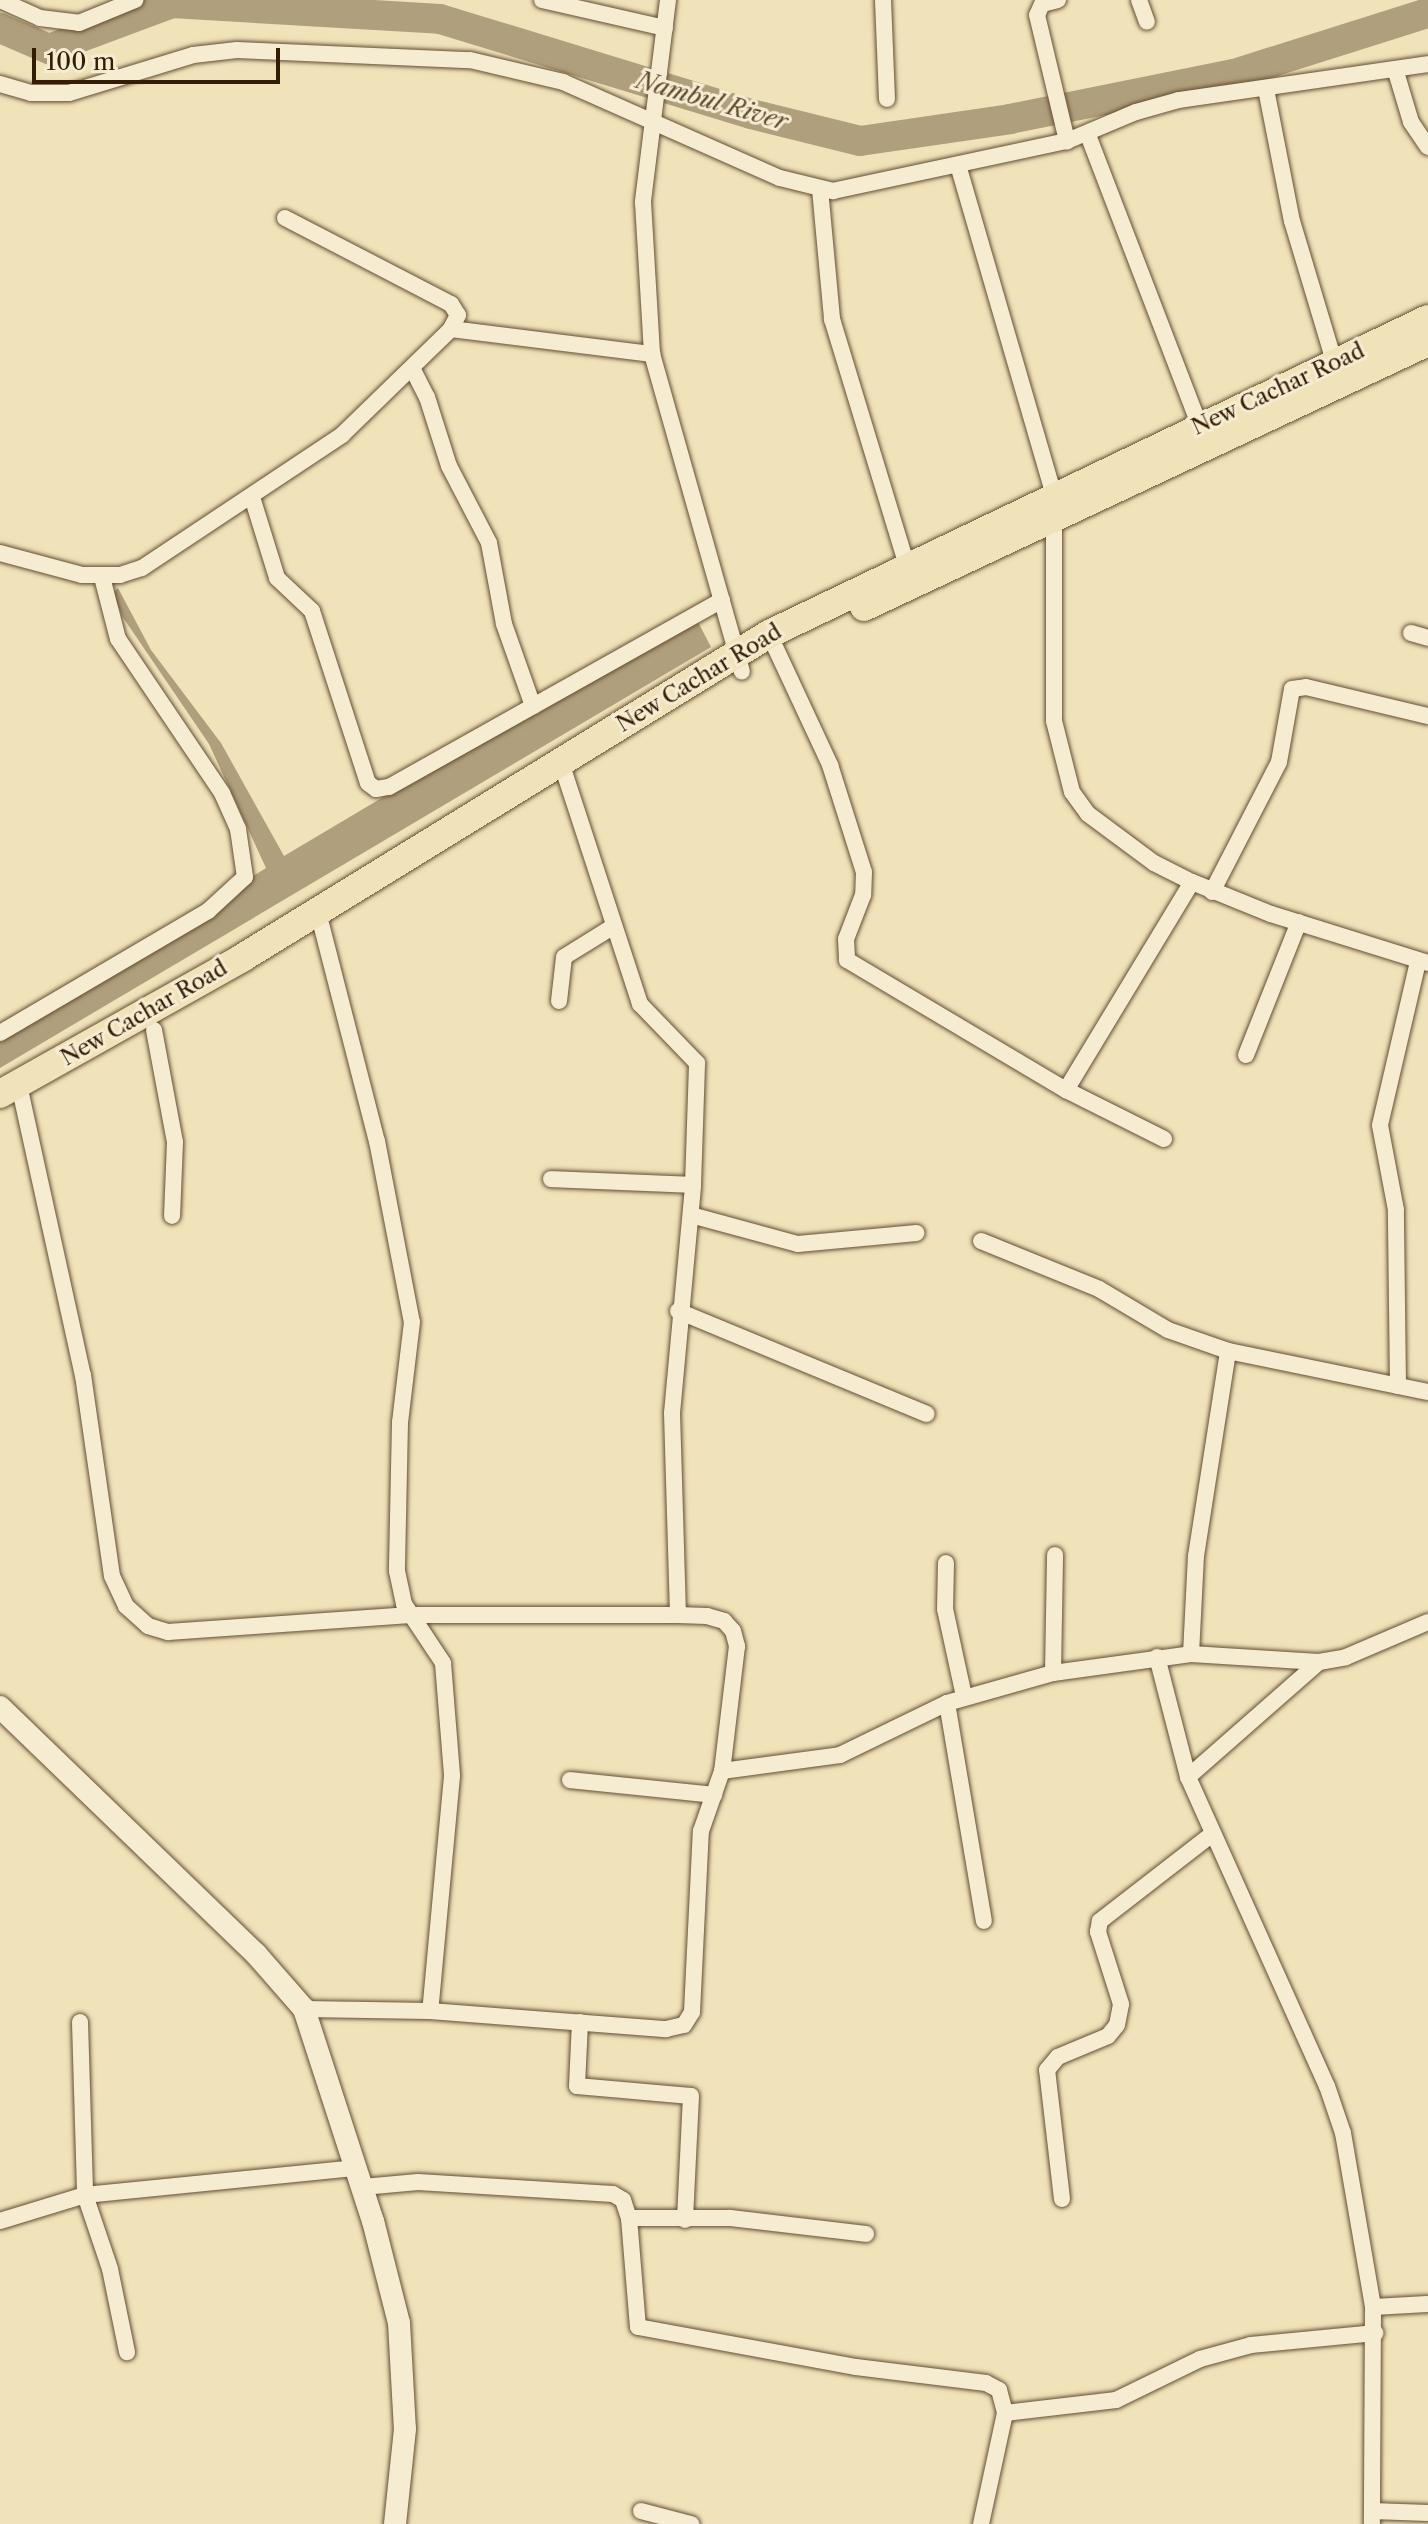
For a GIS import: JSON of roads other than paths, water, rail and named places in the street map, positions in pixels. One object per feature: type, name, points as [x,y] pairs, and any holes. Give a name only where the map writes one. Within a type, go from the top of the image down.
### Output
[{"type":"highway","name":"New Cachar Road","points":[[773,642],[1378,354],[1428,319]]},
{"type":"highway","name":"New Cachar Road","points":[[1203,436],[1334,361],[1428,342]]},
{"type":"highway","name":"New Cachar Road","points":[[10,1099],[320,920],[773,642],[907,566],[1054,508]]},
{"type":"highway","name":"New Cachar Road","points":[[10,1099],[154,1030],[320,920]]},
{"type":"street","points":[[0,0],[40,18],[79,23],[135,0]]},
{"type":"street","points":[[542,0],[664,29]]},
{"type":"street","points":[[668,0],[643,202],[652,354],[740,662]]},
{"type":"street","points":[[883,0],[887,99]]},
{"type":"street","points":[[1058,0],[1042,4],[1037,15],[1066,136]]},
{"type":"street","points":[[1139,0],[1147,22]]},
{"type":"street","points":[[0,84],[31,93],[69,93],[210,52],[385,54],[510,67],[563,82],[780,178],[820,189],[868,186],[1066,136],[1088,135],[1165,104],[1396,72],[1428,64]]},
{"type":"street","points":[[1396,72],[1411,122],[1428,147]]},
{"type":"street","points":[[1266,89],[1292,221],[1334,361]]},
{"type":"street","points":[[1088,135],[1203,436]]},
{"type":"street","points":[[958,165],[1054,508],[1054,721],[1063,771],[1088,814],[1154,863],[1212,892],[1423,962],[1380,1125],[1396,1210],[1398,1386]]},
{"type":"street","points":[[820,189],[832,319],[907,566]]},
{"type":"street","points":[[0,553],[45,568],[102,577],[142,568],[342,435],[451,329],[458,315],[451,304],[285,218]]},
{"type":"street","points":[[451,329],[652,354]]},
{"type":"street","points":[[412,368],[427,397],[454,478],[489,543],[504,624],[533,706]]},
{"type":"street","points":[[252,497],[277,578],[312,611],[371,787],[389,787],[722,600]]},
{"type":"street","points":[[0,1033],[208,911],[245,877],[238,829],[222,793],[118,639],[102,577]]},
{"type":"street","points":[[1411,633],[1428,638]]},
{"type":"street","points":[[773,642],[830,765],[864,872],[863,895],[846,939],[847,960],[1066,1090],[1164,1139]]},
{"type":"street","points":[[1212,892],[1279,762],[1292,689],[1306,687],[1428,716]]},
{"type":"street","points":[[564,771],[640,1004],[697,1063],[693,1185],[678,1311],[670,1497],[678,1615]]},
{"type":"street","points":[[1066,1090],[1192,882]]},
{"type":"street","points":[[320,920],[377,1141],[412,1322],[401,1411],[397,1571],[410,1615],[443,1663],[451,1762],[430,2011]]},
{"type":"street","points":[[1246,1055],[1299,922]]},
{"type":"street","points":[[559,1001],[564,957],[614,926]]},
{"type":"street","points":[[154,1030],[175,1142],[172,1216]]},
{"type":"street","points":[[10,1099],[83,1375],[112,1576],[126,1606],[148,1626],[168,1632],[410,1615],[678,1615],[707,1616],[724,1621],[733,1631],[737,1646],[722,1771],[701,1831],[692,2012],[684,2025],[666,2029],[430,2011],[304,2009]]},
{"type":"street","points":[[551,1179],[693,1185]]},
{"type":"street","points":[[691,1215],[798,1244],[916,1233]]},
{"type":"street","points":[[981,1241],[1099,1289],[1168,1330],[1228,1351],[1428,1392]]},
{"type":"street","points":[[678,1311],[927,1414]]},
{"type":"street","points":[[1191,1654],[1196,1556],[1228,1351]]},
{"type":"street","points":[[1053,1673],[1055,1555]]},
{"type":"street","points":[[946,1563],[945,1609],[964,1696]]},
{"type":"street","points":[[722,1771],[840,1755],[964,1696],[1053,1673],[1191,1654],[1319,1662],[1346,1657],[1428,1622]]},
{"type":"street","points":[[1157,1657],[1188,1777],[1339,2121],[1373,2307],[1372,2518],[1428,2513]]},
{"type":"street","points":[[1188,1777],[1319,1662]]},
{"type":"street","points":[[947,1703],[984,1921]]},
{"type":"street","points":[[0,1707],[256,1954],[304,2009],[360,2178],[399,2323],[405,2429],[395,2524]]},
{"type":"street","points":[[570,1780],[714,1795]]},
{"type":"street","points":[[1062,2199],[1047,2070],[1058,2057],[1108,2036],[1119,2016],[1121,2004],[1098,1932],[1100,1921],[1212,1834]]},
{"type":"street","points":[[80,2022],[85,2195],[110,2269],[127,2352]]},
{"type":"street","points":[[580,2022],[577,2086],[691,2096],[685,2220]]},
{"type":"street","points":[[0,2221],[85,2195],[360,2178],[599,2192],[623,2200],[629,2218],[638,2327],[856,2367],[986,2383],[999,2390],[1005,2413],[981,2524]]},
{"type":"street","points":[[629,2218],[730,2218],[866,2234]]},
{"type":"street","points":[[1373,2307],[1428,2304]]},
{"type":"street","points":[[1005,2413],[1116,2400],[1200,2359],[1238,2348],[1375,2333]]},
{"type":"street","points":[[641,2511],[691,2524]]},
{"type":"waterway","name":"Nambul River","points":[[0,28],[49,49],[172,3],[440,19],[751,114],[860,141],[1010,119],[1234,74],[1428,13]]}]
